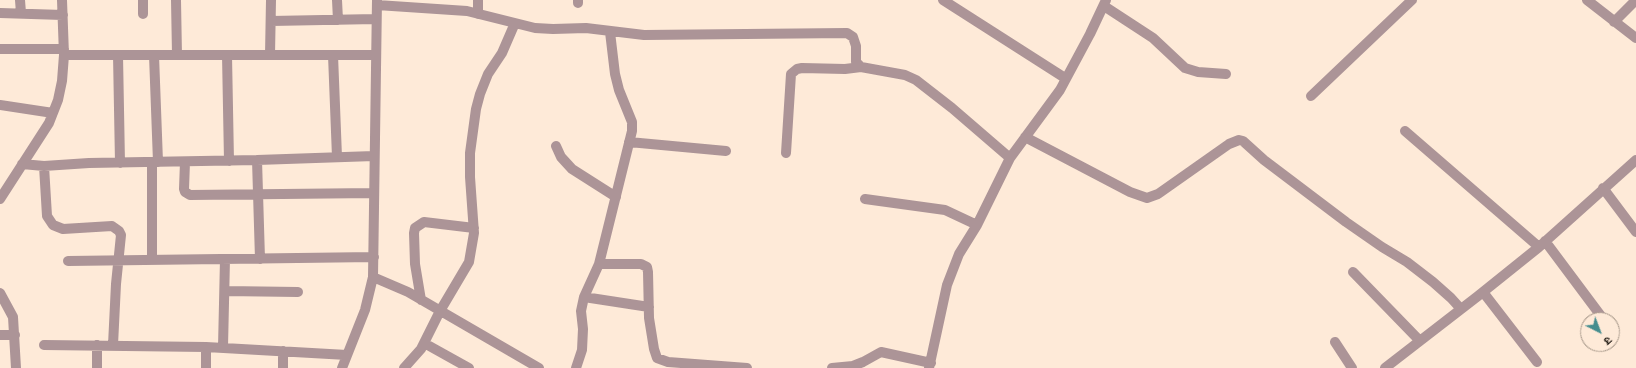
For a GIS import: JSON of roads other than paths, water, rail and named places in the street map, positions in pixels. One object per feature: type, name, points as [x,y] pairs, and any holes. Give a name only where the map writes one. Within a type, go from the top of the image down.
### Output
[{"type":"street","points":[[20,0],[21,14]]},
{"type":"street","points":[[0,199],[49,123],[58,100],[62,81],[64,52],[62,0]]},
{"type":"street","points":[[142,14],[143,0]]},
{"type":"street","points":[[176,0],[177,55]]},
{"type":"street","points":[[270,55],[271,0]]},
{"type":"street","points":[[337,0],[338,20]]},
{"type":"street","points":[[478,0],[478,14]]},
{"type":"street","points":[[942,0],[1066,78]]},
{"type":"street","points":[[1310,96],[1412,0]]},
{"type":"street","points":[[1587,0],[1636,38]]},
{"type":"street","points":[[1614,22],[1636,0]]},
{"type":"street","points":[[342,368],[365,310],[373,277],[375,55],[377,3],[451,5],[478,14],[541,28],[586,28],[644,35],[847,32],[854,37],[856,46],[856,62],[861,66]]},
{"type":"street","points":[[832,368],[853,366],[881,352],[930,365],[952,271],[959,254],[977,225],[1010,158],[1053,100],[1090,34],[1105,3],[1153,38],[1185,68],[1198,72],[1226,74]]},
{"type":"street","points":[[0,13],[63,14]]},
{"type":"street","points":[[271,21],[376,19]]},
{"type":"street","points":[[404,368],[416,356],[424,343],[440,311],[469,262],[474,228],[470,177],[470,153],[476,108],[488,74],[502,53],[515,23]]},
{"type":"street","points":[[576,368],[582,350],[583,330],[581,311],[584,298],[599,264],[632,131],[632,122],[619,90],[610,32]]},
{"type":"street","points":[[0,49],[118,55],[375,55]]},
{"type":"street","points":[[118,55],[120,163]]},
{"type":"street","points":[[152,260],[155,162],[154,55]]},
{"type":"street","points":[[227,55],[228,161]]},
{"type":"street","points":[[333,55],[337,157]]},
{"type":"street","points":[[786,154],[791,74],[797,69],[802,68],[845,69],[861,66],[905,75],[916,80],[952,108],[1010,158]]},
{"type":"street","points":[[0,105],[53,113]]},
{"type":"street","points":[[1406,131],[1542,244],[1597,312]]},
{"type":"street","points":[[1025,137],[1130,192],[1147,198],[1158,194],[1229,144],[1239,140],[1243,141],[1264,160],[1340,217],[1382,247],[1407,262],[1433,282],[1461,309]]},
{"type":"street","points":[[630,142],[726,151]]},
{"type":"street","points":[[556,146],[561,157],[572,169],[616,197]]},
{"type":"street","points":[[22,164],[44,166],[89,163],[228,161],[374,156]]},
{"type":"street","points":[[257,160],[260,258]]},
{"type":"street","points":[[1385,368],[1542,244],[1636,160]]},
{"type":"street","points":[[185,162],[184,189],[185,192],[190,195],[374,193]]},
{"type":"street","points":[[44,166],[47,216],[50,222],[58,228],[63,229],[105,226],[115,227],[121,236],[112,345]]},
{"type":"street","points":[[1603,188],[1636,232]]},
{"type":"street","points":[[865,200],[945,210],[977,225]]},
{"type":"street","points":[[421,300],[415,264],[415,228],[424,222],[474,228]]},
{"type":"street","points":[[68,261],[374,257]]},
{"type":"street","points":[[223,347],[225,259]]},
{"type":"street","points":[[599,264],[645,265],[648,272],[649,307],[654,349],[658,358],[668,362],[747,368]]},
{"type":"street","points":[[1353,272],[1420,341]]},
{"type":"street","points":[[373,277],[421,300],[535,367]]},
{"type":"street","points":[[225,291],[298,292]]},
{"type":"street","points":[[1483,292],[1537,362]]},
{"type":"street","points":[[0,293],[13,317],[16,368]]},
{"type":"street","points":[[584,298],[649,307]]},
{"type":"street","points":[[0,335],[15,335]]},
{"type":"street","points":[[1335,342],[1352,368]]},
{"type":"street","points":[[424,343],[469,368]]},
{"type":"street","points":[[44,345],[223,347],[348,355]]},
{"type":"street","points":[[97,345],[97,368]]},
{"type":"street","points":[[206,347],[206,368]]},
{"type":"street","points":[[282,368],[283,351]]}]
